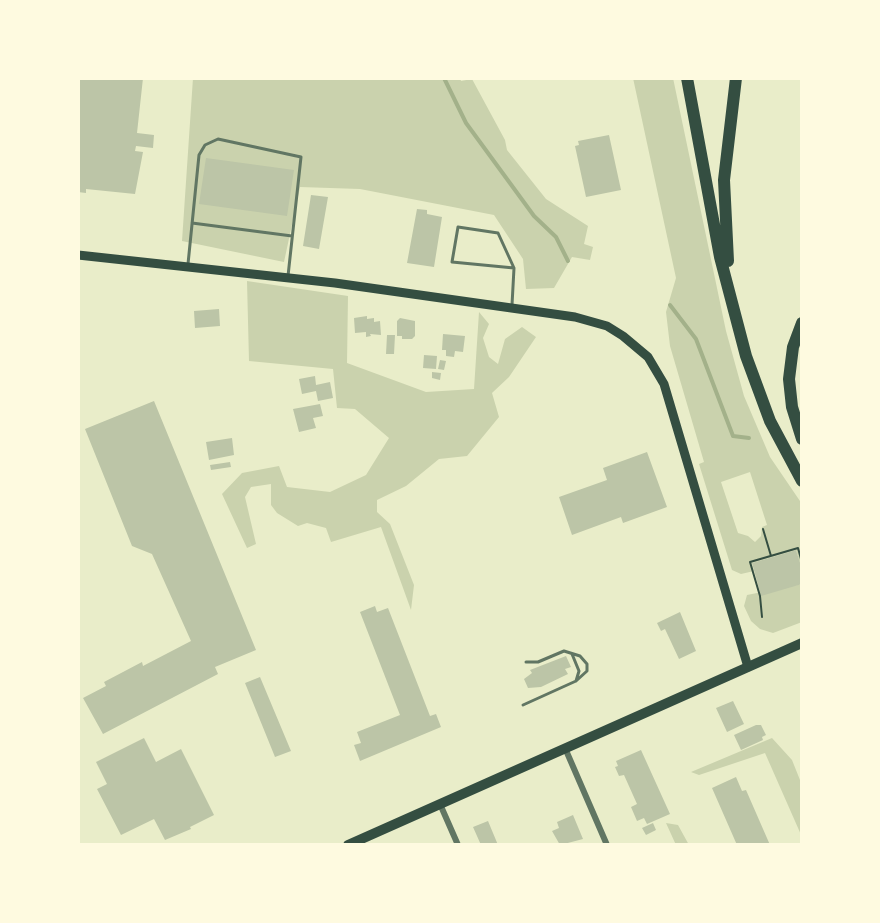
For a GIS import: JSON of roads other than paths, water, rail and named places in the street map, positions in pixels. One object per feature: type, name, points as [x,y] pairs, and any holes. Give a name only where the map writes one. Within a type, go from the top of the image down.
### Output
[{"type":"highway","points":[[687,78],[720,257],[729,280],[754,378],[770,421],[802,481]]},
{"type":"highway","points":[[729,280],[724,180],[736,78]]},
{"type":"highway","points":[[802,323],[793,347],[789,379],[792,407],[802,439]]},
{"type":"main road","points":[[78,255],[287,278],[512,308],[575,317],[607,326],[635,345],[657,371],[670,406],[748,667]]},
{"type":"main road","points":[[348,845],[802,643]]},
{"type":"street","points":[[565,748],[608,845]]},
{"type":"street","points":[[440,804],[458,845]]},
{"type":"lane","points":[[187,267],[199,155],[205,145],[218,139],[301,157],[287,278]]},
{"type":"lane","points":[[192,223],[292,236]]},
{"type":"lane","points":[[512,308],[514,267],[498,233],[458,227],[452,262],[514,267]]},
{"type":"lane","points":[[523,705],[576,681],[587,671],[587,664],[580,656],[571,652],[564,651],[538,662],[526,662]]},
{"type":"lane","points":[[571,652],[577,664],[576,681]]},
{"type":"waterway","points":[[444,78],[466,123],[534,216],[556,237],[568,261]]},
{"type":"waterway","points":[[670,305],[696,339],[733,436],[749,438]]}]
